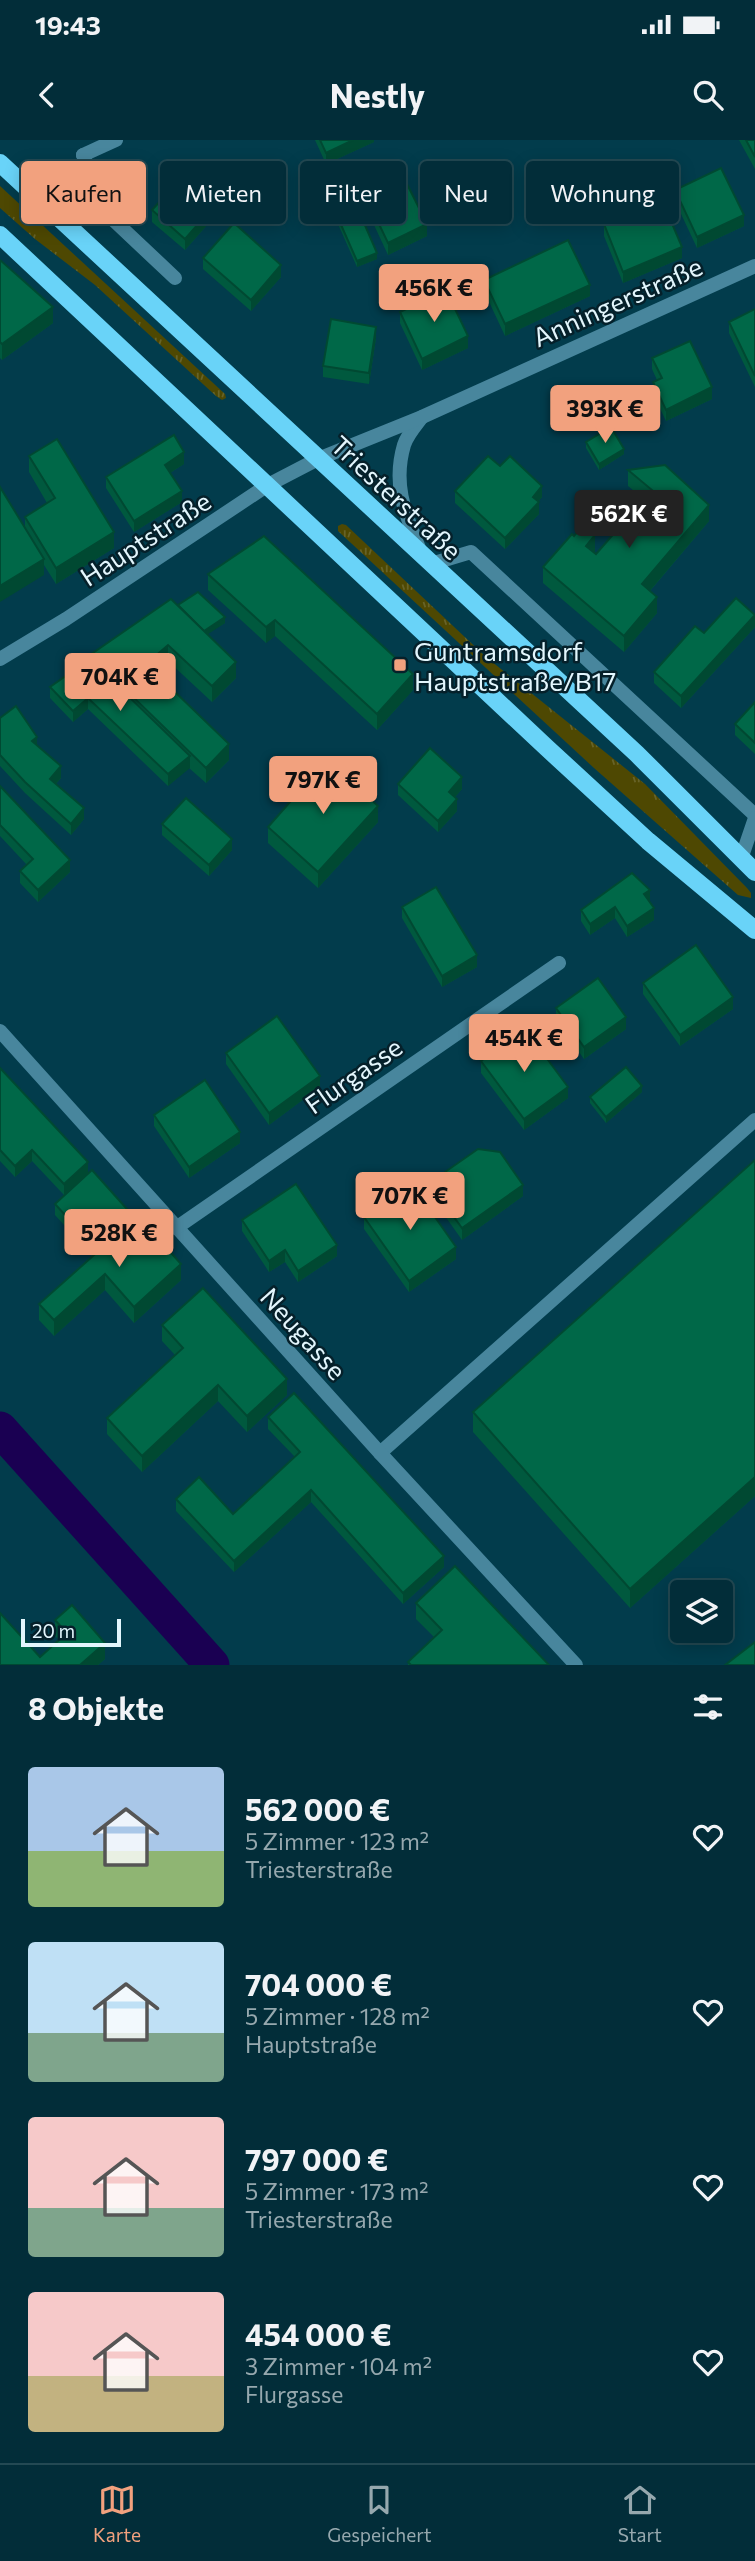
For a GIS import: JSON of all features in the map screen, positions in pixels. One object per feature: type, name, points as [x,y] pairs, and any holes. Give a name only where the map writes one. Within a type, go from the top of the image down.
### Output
[{"type":"main road","name":"Triesterstraße","points":[[0,163],[628,745],[755,872]]},
{"type":"main road","points":[[0,235],[567,767],[649,841],[755,930]]},
{"type":"street","points":[[116,140],[83,155],[106,212],[176,278]]},
{"type":"street","name":"Anningerstraße","points":[[318,459],[422,417],[755,266]]},
{"type":"street","points":[[422,417],[405,443],[399,474],[399,494],[426,559],[471,552],[755,817],[741,859]]},
{"type":"street","name":"Hauptstraße","points":[[0,659],[78,611],[268,485],[318,459]]},
{"type":"street","name":"Flurgasse","points":[[176,1228],[558,963]]},
{"type":"street","name":"Neugasse","points":[[0,1031],[380,1453],[576,1665]]},
{"type":"street","points":[[380,1453],[755,1120]]},
{"type":"green space","points":[[0,186],[21,205],[21,224],[41,224],[225,394],[226,398],[222,400],[216,396],[95,285],[0,208]]},
{"type":"green space","points":[[342,524],[486,657],[645,784],[747,888],[751,898],[738,895],[594,768],[338,531],[338,526]]},
{"type":"building","points":[[320,140],[353,140],[326,153]]},
{"type":"building","points":[[746,140],[755,140],[755,157]]},
{"type":"building","points":[[721,168],[744,215],[697,237],[679,199],[679,188]]},
{"type":"building","points":[[406,182],[420,210],[420,224],[427,224],[388,243],[379,224],[406,224]]},
{"type":"building","points":[[160,201],[160,217],[152,210]]},
{"type":"building","points":[[168,224],[198,224],[185,239]]},
{"type":"building","points":[[235,224],[281,265],[251,300],[203,258]]},
{"type":"building","points":[[341,224],[364,224],[377,253],[357,261]]},
{"type":"building","points":[[604,224],[672,224],[682,247],[623,272]]},
{"type":"building","points":[[568,240],[590,285],[505,324],[484,280]]},
{"type":"building","points":[[0,260],[53,307],[2,344],[0,342]]},
{"type":"building","points":[[446,290],[468,336],[422,359],[400,312]]},
{"type":"building","points":[[755,309],[755,376],[729,322]]},
{"type":"building","points":[[331,319],[376,327],[369,373],[323,366]]},
{"type":"building","points":[[690,341],[712,387],[666,410],[653,382],[662,378],[652,358]]},
{"type":"building","points":[[611,427],[624,449],[599,464],[586,442]]},
{"type":"building","points":[[174,435],[184,452],[165,465],[182,491],[134,521],[106,477]]},
{"type":"building","points":[[57,439],[114,532],[56,568],[25,517],[55,498],[29,456]]},
{"type":"building","points":[[488,456],[500,466],[510,456],[542,486],[533,497],[539,502],[505,538],[455,491]]},
{"type":"building","points":[[665,465],[709,505],[642,584],[657,597],[624,636],[543,567],[583,525],[595,535],[586,546],[596,554],[652,490],[628,470]]},
{"type":"building","points":[[0,487],[44,559],[0,586]]},
{"type":"building","points":[[264,536],[413,674],[377,714],[275,620],[266,627],[208,574]]},
{"type":"building","points":[[198,592],[225,617],[204,631],[178,605]]},
{"type":"building","points":[[736,598],[755,615],[681,696],[654,672],[695,626],[704,633]]},
{"type":"building","points":[[171,599],[236,662],[212,686],[168,645],[146,664],[229,744],[206,768],[90,655]]},
{"type":"building","points":[[90,659],[190,756],[168,774],[88,698],[73,711],[50,687]]},
{"type":"building","points":[[755,702],[755,743],[735,724]]},
{"type":"building","points":[[16,706],[37,737],[32,741],[61,766],[50,779],[84,808],[71,824],[0,755],[0,718]]},
{"type":"building","points":[[430,748],[462,777],[449,792],[457,799],[438,821],[398,784]]},
{"type":"building","points":[[327,760],[378,806],[318,872],[268,827]]},
{"type":"building","points":[[0,786],[70,860],[38,890],[20,871],[33,859],[0,825]]},
{"type":"building","points":[[186,798],[232,839],[209,865],[162,824]]},
{"type":"building","points":[[632,873],[650,890],[644,894],[654,908],[627,926],[615,907],[590,924],[581,910]]},
{"type":"building","points":[[436,887],[477,955],[442,976],[402,907]]},
{"type":"building","points":[[696,945],[733,997],[680,1035],[643,983]]},
{"type":"building","points":[[598,978],[626,1017],[584,1047],[556,1008]]},
{"type":"building","points":[[277,1016],[320,1076],[269,1113],[226,1053]]},
{"type":"building","points":[[525,1029],[568,1087],[524,1119],[481,1061]]},
{"type":"building","points":[[626,1067],[642,1086],[606,1117],[590,1097]]},
{"type":"building","points":[[0,1068],[88,1162],[64,1184],[32,1150],[15,1166],[0,1150]]},
{"type":"building","points":[[205,1080],[240,1132],[189,1167],[154,1115]]},
{"type":"building","points":[[478,1149],[500,1152],[523,1185],[462,1228],[440,1198],[445,1172]]},
{"type":"building","points":[[755,1160],[755,1477],[630,1589],[473,1412]]},
{"type":"building","points":[[92,1170],[135,1218],[98,1251],[55,1204]]},
{"type":"building","points":[[411,1183],[456,1247],[409,1281],[364,1217]]},
{"type":"building","points":[[296,1184],[337,1245],[298,1271],[285,1250],[269,1261],[242,1220]]},
{"type":"building","points":[[138,1216],[181,1264],[134,1307],[105,1274],[54,1320],[39,1304]]},
{"type":"building","points":[[203,1288],[287,1379],[247,1416],[218,1385],[142,1456],[107,1418],[183,1348],[162,1325]]},
{"type":"building","points":[[294,1393],[444,1556],[403,1593],[311,1490],[234,1561],[176,1499],[199,1477],[233,1514],[300,1452],[268,1417]]},
{"type":"building","points":[[455,1566],[549,1665],[411,1665],[408,1662],[442,1630],[416,1603]]},
{"type":"building","points":[[72,1605],[105,1643],[80,1665],[0,1665],[0,1613],[40,1657],[67,1633],[55,1620]]},
{"type":"building","points":[[755,1642],[755,1665],[725,1665]]},
{"type":"waterway","points":[[0,1429],[212,1665]]},
{"type":"place","name":"Guntramsdorf Hauptstraße/B17","points":[[400,665]]}]
